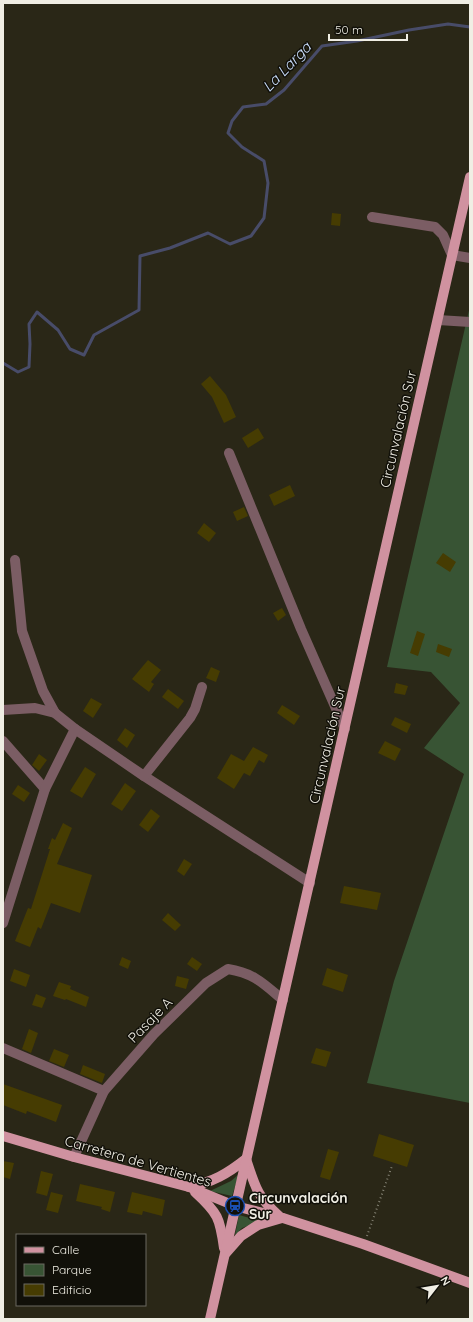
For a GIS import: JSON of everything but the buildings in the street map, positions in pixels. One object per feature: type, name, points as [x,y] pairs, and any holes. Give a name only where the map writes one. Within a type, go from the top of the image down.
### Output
[{"type":"main road","name":"Circunvalación Sur","points":[[210,1319],[470,177]]},
{"type":"main road","name":"Carretera de Vertientes","points":[[3,1136],[74,1158],[189,1187],[235,1206],[283,1218],[363,1244],[470,1283]]},
{"type":"main road","points":[[189,1187],[205,1184],[221,1177],[246,1159],[261,1197],[267,1205],[283,1218]]},
{"type":"main road","points":[[189,1187],[210,1205],[218,1218],[224,1254]]},
{"type":"main road","points":[[224,1254],[241,1236],[258,1225],[283,1218]]},
{"type":"street","points":[[372,217],[434,227],[443,235],[452,255],[470,258]]},
{"type":"street","points":[[438,320],[470,322]]},
{"type":"street","points":[[229,453],[301,629],[345,729]]},
{"type":"street","points":[[15,560],[22,631],[43,691],[55,713]]},
{"type":"street","points":[[144,776],[190,718],[195,709],[202,687]]},
{"type":"street","points":[[3,710],[35,708],[55,713],[144,776],[310,883]]},
{"type":"street","points":[[3,922],[45,789],[76,729]]},
{"type":"street","points":[[3,741],[45,789]]},
{"type":"street","name":"Pasaje A","points":[[74,1158],[104,1091],[154,1034],[206,984],[228,969],[238,971],[256,978],[283,1000]]},
{"type":"street","points":[[3,1048],[104,1091]]},
{"type":"path","points":[[363,1244],[392,1166]]},
{"type":"green space","points":[[470,306],[470,1103],[367,1083],[394,981],[464,774],[424,748],[460,703],[431,672],[387,667]]},
{"type":"green space","points":[[239,1174],[232,1196],[210,1191],[231,1181]]},
{"type":"green space","points":[[239,1215],[261,1221],[242,1228],[235,1235]]},
{"type":"waterway","name":"La Larga","points":[[3,363],[18,372],[29,367],[29,324],[37,312],[58,330],[70,349],[84,355],[94,335],[139,310],[140,256],[170,248],[208,233],[230,244],[251,236],[264,218],[268,183],[264,161],[242,147],[228,133],[232,121],[243,107],[266,104],[284,90],[322,46],[448,24],[470,27]]},
{"type":"place","name":"Circunvalación Sur","points":[[235,1206]]}]
